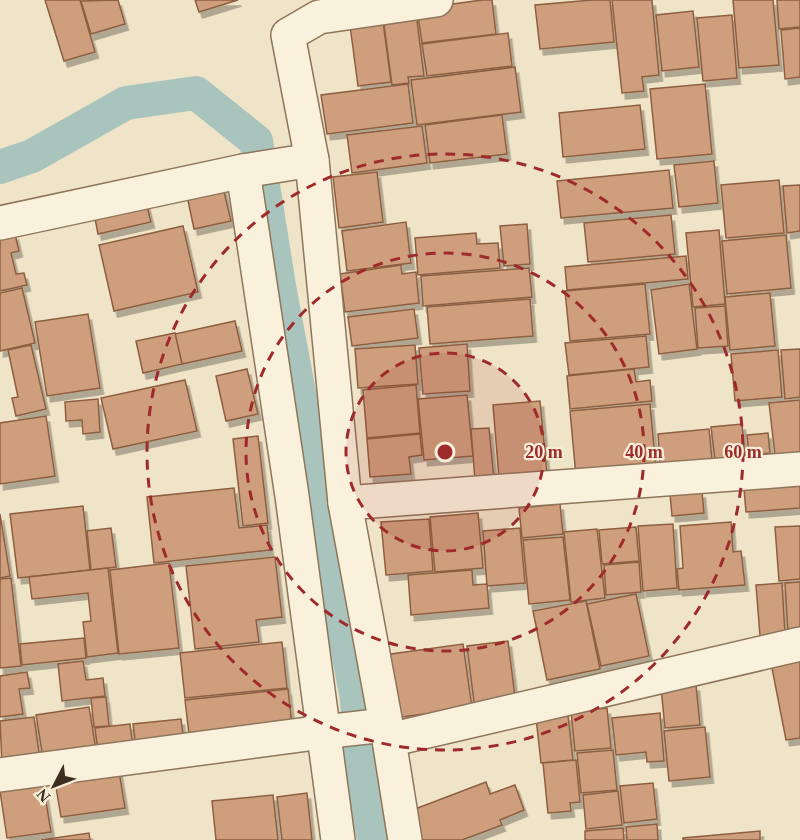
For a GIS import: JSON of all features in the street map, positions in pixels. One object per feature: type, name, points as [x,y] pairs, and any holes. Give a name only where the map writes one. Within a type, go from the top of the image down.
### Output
[{"type":"street","points":[[405,840],[345,503],[312,160],[288,35],[319,17],[436,0]]},
{"type":"street","points":[[0,223],[243,171],[312,160]]},
{"type":"street","points":[[243,171],[292,496],[338,840]]},
{"type":"street","points":[[345,503],[800,469]]},
{"type":"street","points":[[0,775],[323,732],[387,733],[800,644]]},
{"type":"building","points":[[45,0],[80,0],[95,52],[64,61]]},
{"type":"building","points":[[118,0],[125,24],[91,34],[81,1]]},
{"type":"building","points":[[195,0],[238,0],[199,12]]},
{"type":"building","points":[[492,0],[496,34],[422,43],[417,9]]},
{"type":"building","points":[[610,0],[614,42],[540,49],[535,5]]},
{"type":"building","points":[[612,0],[652,0],[659,75],[642,77],[644,91],[622,93]]},
{"type":"building","points":[[733,0],[773,0],[779,65],[739,68]]},
{"type":"building","points":[[777,0],[800,0],[800,27],[779,29]]},
{"type":"building","points":[[693,11],[699,67],[662,71],[656,15]]},
{"type":"building","points":[[416,13],[424,76],[408,77],[409,83],[392,85],[383,17]]},
{"type":"building","points":[[382,14],[391,82],[358,86],[349,18]]},
{"type":"building","points":[[732,15],[737,78],[703,81],[697,18]]},
{"type":"building","points":[[800,28],[800,77],[785,79],[781,30]]},
{"type":"building","points":[[508,33],[512,66],[427,76],[422,44]]},
{"type":"building","points":[[515,67],[521,112],[417,125],[411,80]]},
{"type":"building","points":[[408,84],[413,123],[327,134],[321,95]]},
{"type":"building","points":[[705,84],[712,154],[657,159],[650,89]]},
{"type":"building","points":[[640,105],[645,149],[563,157],[559,113]]},
{"type":"building","points":[[502,115],[507,154],[430,163],[425,125]]},
{"type":"building","points":[[422,126],[427,163],[352,173],[347,135]]},
{"type":"building","points":[[714,161],[718,203],[679,207],[674,165]]},
{"type":"building","points":[[669,170],[673,208],[561,218],[557,181]]},
{"type":"building","points":[[377,172],[383,222],[339,228],[333,177]]},
{"type":"building","points":[[779,180],[784,233],[726,238],[721,185]]},
{"type":"building","points":[[222,183],[231,221],[194,229],[186,191]]},
{"type":"building","points":[[800,185],[800,231],[787,233],[783,186]]},
{"type":"building","points":[[146,202],[151,222],[98,234],[94,213]]},
{"type":"building","points":[[671,215],[675,254],[588,262],[584,223]]},
{"type":"building","points":[[406,222],[411,263],[347,271],[342,231]]},
{"type":"building","points":[[527,224],[530,264],[504,266],[500,226]]},
{"type":"building","points":[[183,226],[198,292],[114,311],[99,245]]},
{"type":"building","points":[[719,230],[725,304],[693,307],[686,233]]},
{"type":"building","points":[[476,233],[477,244],[498,243],[500,268],[418,275],[415,238]]},
{"type":"building","points":[[15,234],[19,251],[11,253],[16,274],[24,273],[27,285],[0,291],[0,237]]},
{"type":"building","points":[[786,235],[791,288],[727,294],[722,241]]},
{"type":"building","points":[[686,256],[688,279],[567,290],[565,267]]},
{"type":"building","points":[[401,265],[402,274],[416,272],[419,303],[345,312],[340,274]]},
{"type":"building","points":[[529,268],[532,297],[423,306],[421,276]]},
{"type":"building","points":[[645,284],[650,334],[570,341],[565,291]]},
{"type":"building","points":[[689,284],[697,349],[659,354],[651,290]]},
{"type":"building","points":[[22,288],[35,343],[0,351],[0,293]]},
{"type":"building","points":[[770,293],[775,346],[730,350],[725,297]]},
{"type":"building","points":[[530,299],[533,336],[430,344],[427,307]]},
{"type":"building","points":[[725,306],[728,346],[698,348],[695,308]]},
{"type":"building","points":[[414,309],[418,338],[352,346],[348,317]]},
{"type":"building","points":[[88,314],[100,388],[47,396],[35,322]]},
{"type":"building","points":[[235,321],[242,351],[182,364],[175,334]]},
{"type":"building","points":[[175,333],[182,364],[143,373],[136,341]]},
{"type":"building","points":[[646,336],[649,367],[569,375],[565,343]]},
{"type":"building","points":[[467,344],[470,391],[423,394],[419,348]]},
{"type":"building","points":[[31,345],[46,409],[16,416],[12,398],[18,397],[8,350]]},
{"type":"building","points":[[415,345],[418,384],[358,388],[355,349]]},
{"type":"building","points":[[800,349],[800,397],[785,399],[781,350]]},
{"type":"building","points":[[778,350],[782,397],[735,401],[731,354]]},
{"type":"building","points":[[247,369],[258,414],[226,421],[216,376]]},
{"type":"building","points":[[634,369],[636,382],[650,380],[652,401],[570,409],[567,376]]},
{"type":"building","points":[[185,380],[197,431],[113,449],[101,398]]},
{"type":"building","points":[[416,385],[420,433],[367,438],[363,390]]},
{"type":"building","points":[[467,395],[473,456],[424,460],[418,399]]},
{"type":"building","points":[[98,399],[100,432],[83,434],[82,420],[66,421],[65,402]]},
{"type":"building","points":[[800,400],[800,453],[775,455],[769,403]]},
{"type":"building","points":[[540,401],[547,474],[499,478],[493,405]]},
{"type":"building","points":[[650,404],[656,469],[576,476],[570,411]]},
{"type":"building","points":[[46,416],[55,476],[0,484],[0,423]]},
{"type":"building","points":[[742,424],[745,457],[715,460],[711,427]]},
{"type":"building","points":[[489,428],[494,480],[475,481],[471,429]]},
{"type":"building","points":[[709,429],[712,460],[660,464],[658,434]]},
{"type":"building","points":[[768,433],[770,453],[749,455],[747,435]]},
{"type":"building","points":[[420,434],[422,455],[409,457],[411,474],[370,477],[367,439]]},
{"type":"building","points":[[258,436],[268,523],[243,526],[233,439]]},
{"type":"building","points":[[800,485],[800,508],[746,512],[744,489]]},
{"type":"building","points":[[234,488],[239,528],[267,525],[270,550],[154,563],[147,497]]},
{"type":"building","points":[[702,492],[704,513],[672,516],[670,494]]},
{"type":"building","points":[[560,504],[563,534],[522,538],[519,508]]},
{"type":"building","points":[[83,506],[90,570],[18,578],[10,514]]},
{"type":"building","points":[[478,513],[483,568],[435,572],[430,517]]},
{"type":"building","points":[[0,514],[10,576],[0,578]]},
{"type":"building","points":[[429,519],[433,571],[386,575],[381,522]]},
{"type":"building","points":[[731,522],[733,552],[741,551],[745,585],[679,590],[677,569],[683,568],[680,526]]},
{"type":"building","points":[[673,524],[677,588],[643,591],[638,526]]},
{"type":"building","points":[[800,526],[800,579],[779,581],[775,527]]},
{"type":"building","points":[[636,527],[639,561],[602,564],[599,530]]},
{"type":"building","points":[[111,528],[116,567],[91,570],[87,531]]},
{"type":"building","points":[[520,528],[525,583],[487,586],[483,531]]},
{"type":"building","points":[[597,529],[605,598],[571,602],[564,532]]},
{"type":"building","points":[[563,537],[570,600],[529,604],[523,540]]},
{"type":"building","points":[[275,557],[282,617],[256,620],[259,642],[195,649],[186,566]]},
{"type":"building","points":[[639,562],[641,592],[606,595],[604,565]]},
{"type":"building","points":[[169,563],[179,648],[119,654],[110,570]]},
{"type":"building","points":[[108,568],[118,653],[87,657],[83,622],[91,621],[88,593],[32,599],[29,577]]},
{"type":"building","points":[[472,570],[473,585],[487,584],[489,608],[411,615],[408,575]]},
{"type":"building","points":[[11,578],[21,666],[0,668],[0,579]]},
{"type":"building","points":[[800,582],[800,633],[788,634],[785,583]]},
{"type":"building","points":[[782,583],[785,634],[760,636],[756,585]]},
{"type":"building","points":[[636,594],[649,656],[601,666],[587,604]]},
{"type":"building","points":[[586,601],[600,669],[547,680],[533,611]]},
{"type":"building","points":[[84,638],[86,658],[22,665],[20,644]]},
{"type":"building","points":[[508,641],[516,705],[475,710],[467,646]]},
{"type":"building","points":[[282,642],[287,688],[185,698],[180,653]]},
{"type":"building","points":[[463,644],[472,708],[393,718],[384,655]]},
{"type":"building","points":[[800,658],[800,738],[786,740],[771,663]]},
{"type":"building","points":[[83,661],[86,680],[103,678],[105,696],[62,701],[58,664]]},
{"type":"building","points":[[27,672],[30,688],[19,689],[23,714],[0,717],[0,676]]},
{"type":"building","points":[[696,685],[700,725],[665,728],[661,688]]},
{"type":"building","points":[[288,689],[292,726],[190,743],[185,700]]},
{"type":"building","points":[[106,697],[109,726],[94,727],[91,698]]},
{"type":"building","points":[[89,707],[96,750],[43,758],[36,715]]},
{"type":"building","points":[[607,708],[611,748],[575,751],[571,712]]},
{"type":"building","points":[[660,713],[664,761],[647,762],[646,752],[616,755],[612,718]]},
{"type":"building","points":[[568,715],[573,760],[541,763],[536,718]]},
{"type":"building","points":[[34,717],[40,760],[2,765],[0,721]]},
{"type":"building","points":[[181,719],[184,743],[136,748],[133,724]]},
{"type":"building","points":[[130,724],[133,748],[98,752],[95,728]]},
{"type":"building","points":[[705,727],[710,777],[669,781],[664,731]]},
{"type":"building","points":[[613,750],[617,790],[581,793],[577,753]]},
{"type":"building","points":[[576,760],[580,802],[570,803],[571,811],[548,813],[543,763]]},
{"type":"building","points":[[118,765],[125,808],[61,817],[54,775]]},
{"type":"building","points":[[42,777],[51,832],[7,838],[0,791]]},
{"type":"building","points":[[486,782],[490,794],[515,785],[524,810],[500,820],[502,825],[462,840],[411,840],[402,814]]},
{"type":"building","points":[[653,783],[657,819],[624,823],[620,786]]},
{"type":"building","points":[[618,791],[622,825],[586,829],[583,795]]},
{"type":"building","points":[[307,793],[312,840],[282,840],[277,797]]},
{"type":"building","points":[[273,795],[278,840],[216,840],[212,801]]},
{"type":"building","points":[[657,824],[658,840],[627,840],[626,827]]},
{"type":"building","points":[[623,828],[624,840],[585,840],[585,831]]},
{"type":"building","points":[[760,831],[760,840],[683,840],[683,838]]},
{"type":"building","points":[[89,833],[90,840],[41,840]]},
{"type":"waterway","points":[[0,167],[32,156],[126,103],[196,93],[256,141],[280,292],[357,699],[360,760],[374,840]]}]
